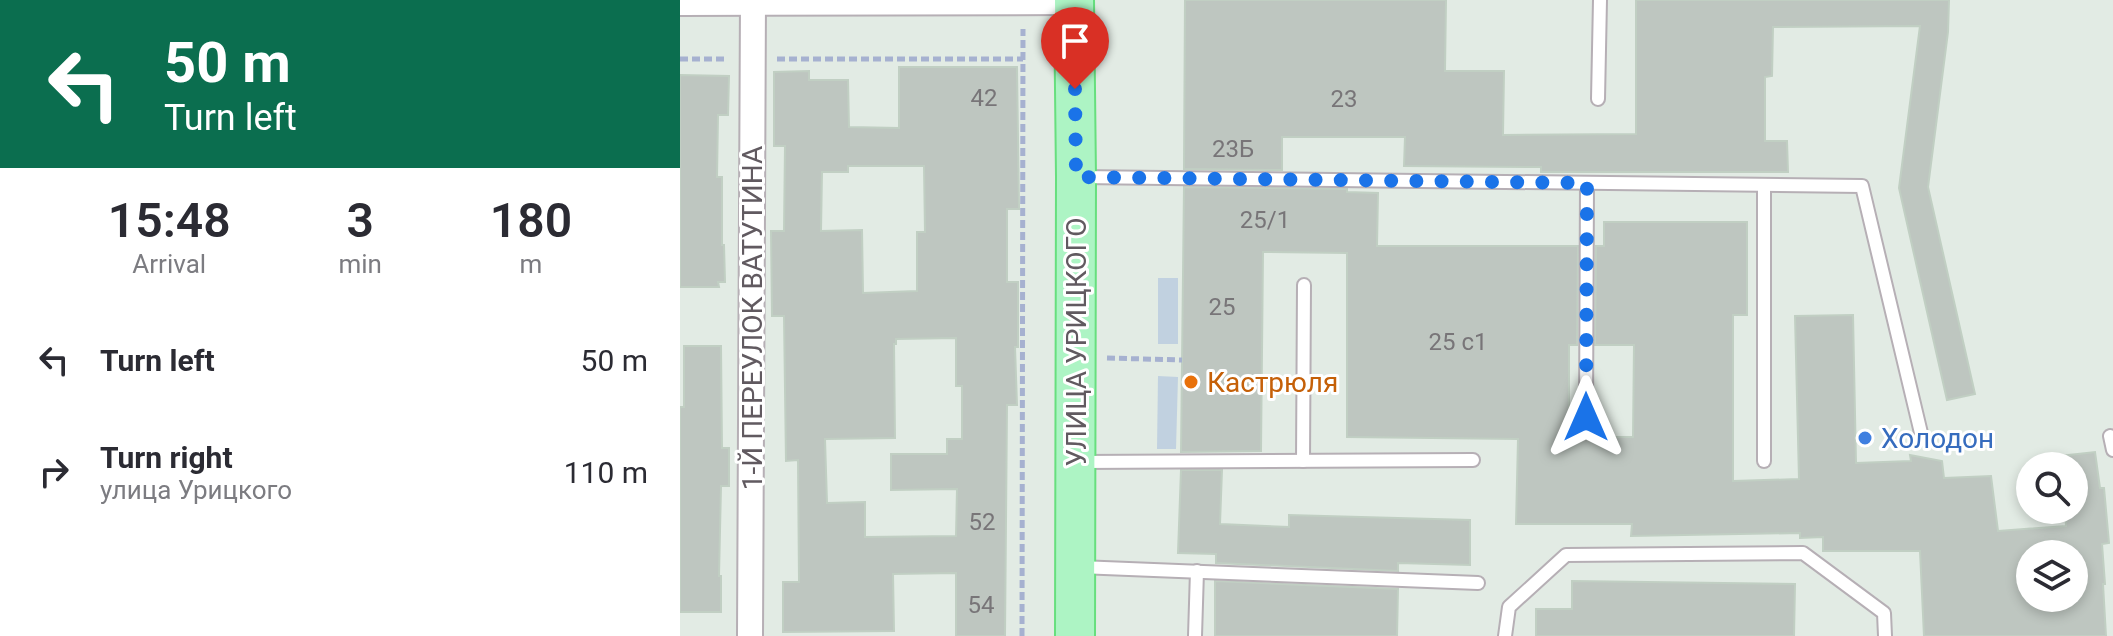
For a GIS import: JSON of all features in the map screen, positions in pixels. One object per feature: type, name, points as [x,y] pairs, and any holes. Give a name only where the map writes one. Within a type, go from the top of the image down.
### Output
[{"type":"main road","name":"УЛИЦА УРИЦКОГО","points":[[1074,1],[1075,636]]},
{"type":"street","name":"1-Й ПЕРЕУЛОК ВАТУТИНА","points":[[750,636],[753,1]]},
{"type":"street","points":[[680,3],[1074,1]]},
{"type":"lane","points":[[1598,99],[1600,0]]},
{"type":"lane","points":[[1076,177],[1862,186],[1921,433]]},
{"type":"lane","points":[[1586,417],[1587,183]]},
{"type":"lane","points":[[1764,185],[1764,461]]},
{"type":"lane","points":[[1303,461],[1304,285]]},
{"type":"lane","points":[[2110,436],[2113,450]]},
{"type":"lane","points":[[1075,462],[1473,460]]},
{"type":"lane","points":[[1505,636],[1509,607],[1566,555],[1803,553],[1884,613],[1885,636]]},
{"type":"lane","points":[[1075,567],[1478,583]]},
{"type":"lane","points":[[1195,636],[1197,571]]},
{"type":"path","points":[[1022,636],[1023,3]]},
{"type":"path","points":[[680,59],[1023,59]]},
{"type":"path","points":[[1106,358],[1182,360]]},
{"type":"shaded area","points":[[1158,278],[1178,278],[1178,344],[1158,344]]},
{"type":"shaded area","points":[[1158,376],[1178,377],[1176,449],[1157,449]]},
{"type":"building","points":[[1185,0],[1446,0],[1445,71],[1504,71],[1503,135],[1636,134],[1636,0],[1949,0],[1948,32],[1928,187],[1975,394],[1947,400],[1899,188],[1920,26],[1773,27],[1772,76],[1765,77],[1765,141],[1787,141],[1788,172],[1541,172],[1541,167],[1404,166],[1405,137],[1282,137],[1282,170],[1184,169]]},
{"type":"building","points":[[899,67],[1017,67],[1019,209],[1007,209],[1007,282],[1018,282],[1018,347],[1015,347],[1017,405],[1007,405],[1005,636],[956,636],[956,573],[893,574],[894,631],[783,632],[783,582],[799,582],[798,460],[786,461],[784,316],[772,316],[771,231],[784,231],[785,146],[774,146],[774,72],[809,71],[809,80],[848,80],[849,127],[899,128]],"holes":[[[848,166],[924,166],[925,232],[917,232],[917,291],[863,293],[862,230],[821,231],[822,172],[848,172]],[[956,338],[956,386],[962,386],[962,439],[947,439],[947,454],[891,454],[891,490],[957,489],[956,536],[865,537],[865,502],[827,503],[825,439],[895,438],[896,339]]]},
{"type":"building","points":[[680,75],[729,76],[728,115],[718,115],[717,177],[722,177],[725,282],[718,282],[719,287],[680,287]]},
{"type":"building","points":[[1184,187],[1347,189],[1347,192],[1378,193],[1377,246],[1578,246],[1577,345],[1569,345],[1569,437],[1633,437],[1634,345],[1595,345],[1596,246],[1604,246],[1604,222],[1747,222],[1747,315],[1733,315],[1733,481],[1799,479],[1795,316],[1853,315],[1856,463],[1911,461],[1910,455],[1942,461],[1944,478],[1991,476],[1998,531],[2088,524],[2088,453],[2095,452],[2100,488],[2104,488],[2109,543],[2102,544],[2106,636],[1924,636],[1920,551],[1823,551],[1823,537],[1800,538],[1800,533],[1631,536],[1632,524],[1516,524],[1518,439],[1347,437],[1347,253],[1263,252],[1261,451],[1181,452]]},
{"type":"building","points":[[684,346],[721,346],[722,448],[729,448],[729,486],[721,486],[721,612],[680,612],[680,407],[684,407]]},
{"type":"building","points":[[1181,470],[1222,470],[1220,524],[1289,527],[1289,515],[1470,520],[1470,565],[1398,563],[1398,571],[1216,563],[1216,554],[1178,553]]},
{"type":"building","points":[[1215,581],[1398,589],[1397,636],[1215,636]]},
{"type":"building","points":[[1572,581],[1795,584],[1794,636],[1536,636],[1536,609],[1572,609]]},
{"type":"place","name":"Кастрюля","points":[[1191,382]]},
{"type":"place","name":"Холодон","points":[[1865,438]]},
{"type":"route","points":[[1075,89],[1076,177],[1587,183],[1586,417]]}]
